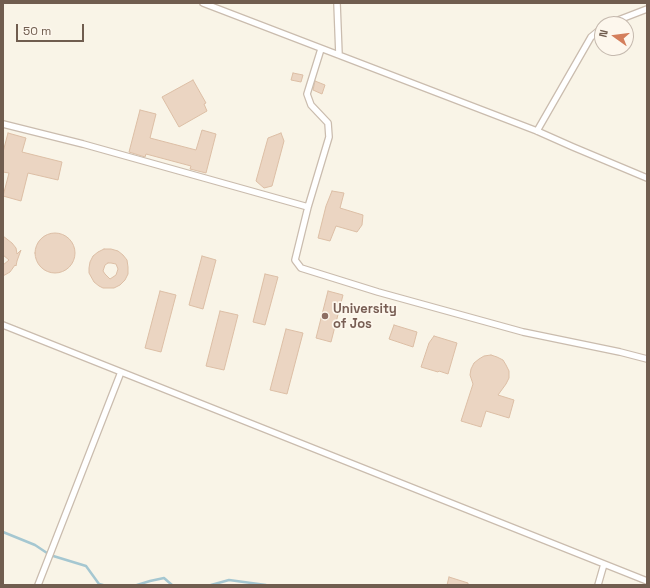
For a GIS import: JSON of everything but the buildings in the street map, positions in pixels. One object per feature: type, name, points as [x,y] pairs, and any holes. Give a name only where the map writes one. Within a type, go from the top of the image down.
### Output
[{"type":"lane","points":[[203,3],[537,131],[647,178]]},
{"type":"lane","points":[[337,3],[339,55]]},
{"type":"lane","points":[[629,16],[647,9]]},
{"type":"lane","points":[[537,131],[591,37],[594,35]]},
{"type":"lane","points":[[321,49],[307,94],[311,105],[328,123],[329,137],[308,207],[295,260],[301,268],[378,292],[523,332],[647,359]]},
{"type":"lane","points":[[3,124],[82,144],[308,207]]},
{"type":"lane","points":[[3,325],[647,581]]},
{"type":"lane","points":[[38,585],[121,372]]},
{"type":"lane","points":[[598,585],[604,564]]},
{"type":"waterway","points":[[3,532],[35,545],[50,555],[86,566],[99,584],[103,585]]},
{"type":"waterway","points":[[137,585],[164,578],[172,585]]},
{"type":"waterway","points":[[211,585],[229,580],[266,585]]},
{"type":"place","name":"University of Jos","points":[[325,316]]}]
